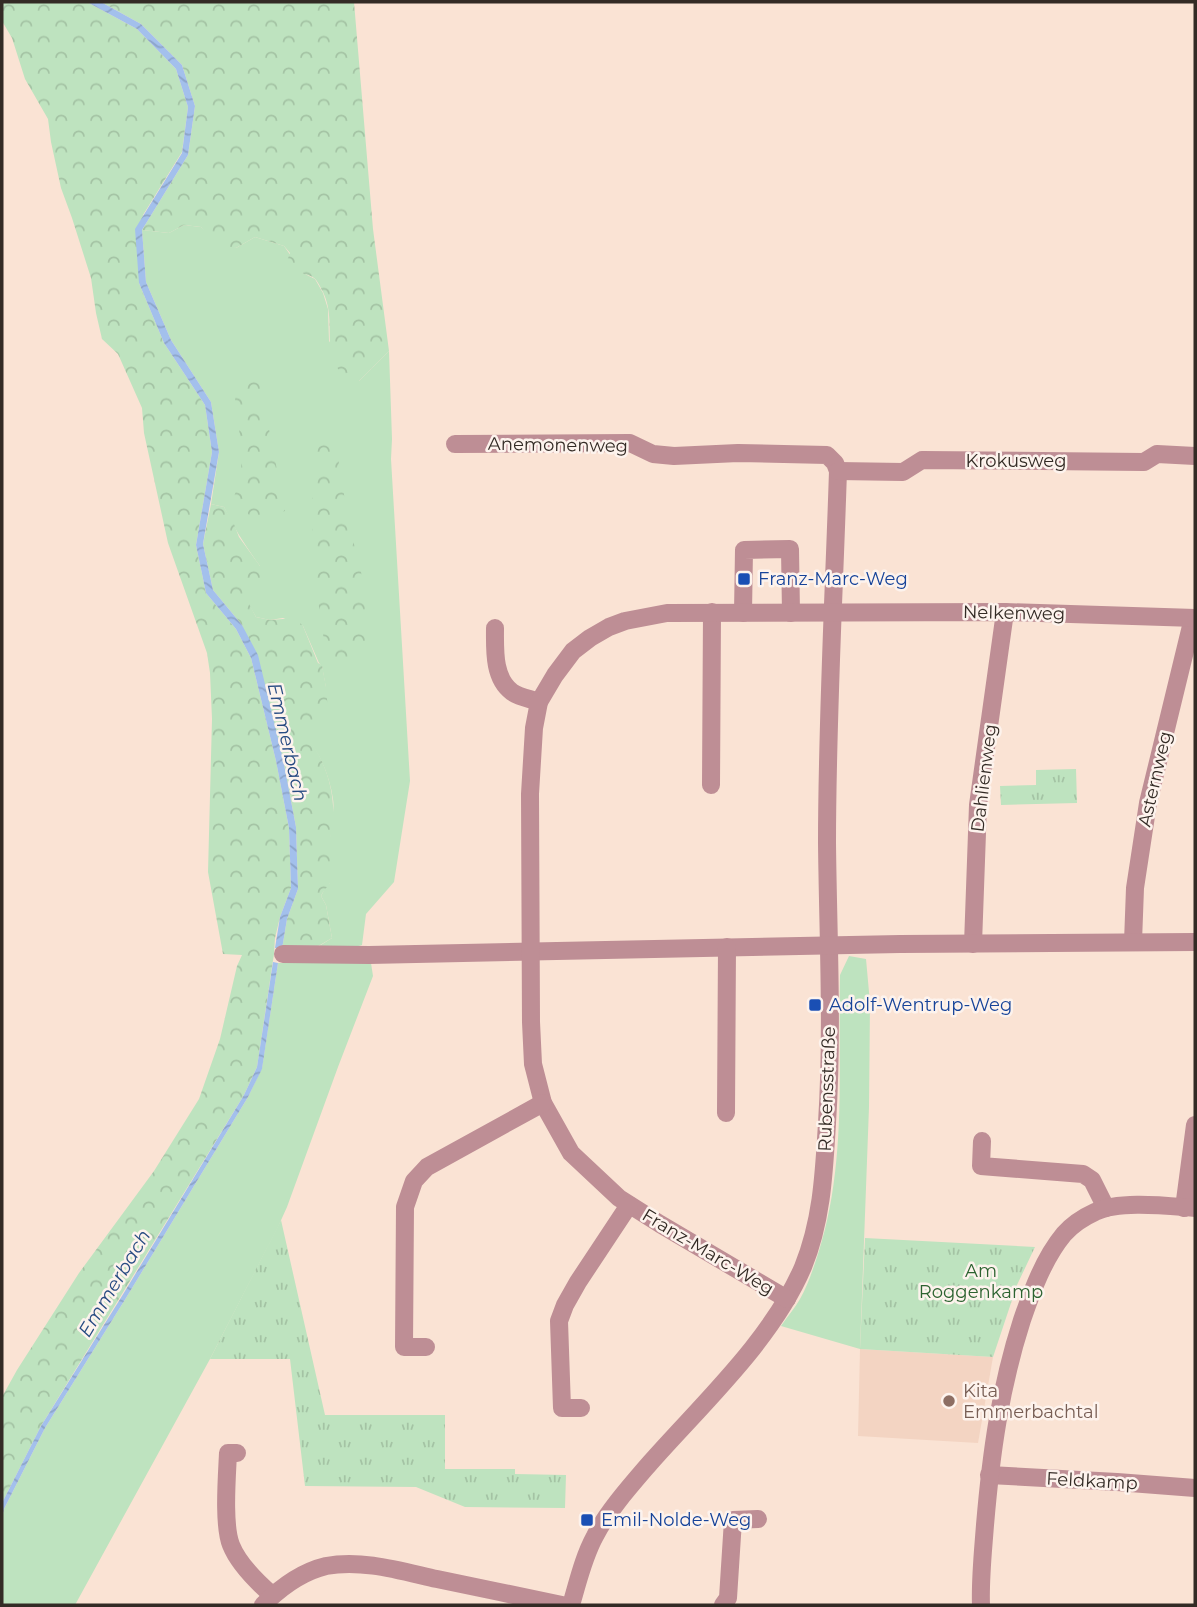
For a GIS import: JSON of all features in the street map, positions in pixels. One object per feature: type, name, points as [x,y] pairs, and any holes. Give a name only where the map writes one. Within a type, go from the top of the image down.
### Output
[{"type":"street","name":"Anemonenweg","points":[[455,444],[630,443],[653,454],[674,456],[738,453],[827,455],[838,471]]},
{"type":"street","name":"Krokusweg","points":[[838,471],[903,472],[922,460],[1144,462],[1157,454],[1195,456]]},
{"type":"street","name":"Rubensstraße","points":[[572,1605],[583,1562],[596,1533],[629,1487],[751,1350],[787,1299],[802,1268],[820,1212],[830,1089],[827,842],[838,471]]},
{"type":"street","points":[[743,613],[744,550],[790,549],[791,613]]},
{"type":"street","points":[[711,785],[712,612]]},
{"type":"street","name":"Nelkenweg","points":[[833,613],[1005,612],[1194,618]]},
{"type":"street","name":"Dahlienweg","points":[[973,944],[978,805],[1005,612]]},
{"type":"street","name":"Franz-Marc-Weg","points":[[787,1299],[629,1205],[571,1153],[542,1103],[533,1064],[531,1022],[530,794],[534,728],[539,702],[555,675],[573,651],[609,626],[667,613],[833,613]]},
{"type":"street","name":"Asternweg","points":[[1133,942],[1135,888],[1148,803],[1194,618]]},
{"type":"street","points":[[495,628],[499,675],[513,694],[539,702]]},
{"type":"street","points":[[283,954],[1195,943]]},
{"type":"street","points":[[726,1113],[727,947]]},
{"type":"street","points":[[426,1347],[404,1347],[405,1207],[414,1181],[427,1167],[542,1103]]},
{"type":"street","points":[[981,1605],[989,1475],[1006,1376],[1037,1281],[1065,1233],[1096,1212],[1124,1205],[1190,1208],[1195,1125]]},
{"type":"street","points":[[982,1141],[981,1166],[1083,1174],[1092,1180],[1106,1208]]},
{"type":"street","name":"Franz-Marc-Weg","points":[[581,1408],[562,1408],[559,1321],[578,1282],[629,1205]]},
{"type":"street","points":[[237,1453],[228,1453],[227,1524],[230,1542],[268,1600],[292,1580],[315,1569],[358,1564],[562,1605]]},
{"type":"street","name":"Feldkamp","points":[[989,1475],[1195,1488]]},
{"type":"street","points":[[723,1605],[729,1598],[733,1520],[758,1519]]},
{"type":"shaded area","points":[[860,1349],[993,1357],[978,1443],[858,1436]]},
{"type":"green space","points":[[2,2],[87,2],[137,29],[176,69],[188,107],[182,152],[143,215],[139,283],[164,343],[205,405],[212,452],[196,545],[206,593],[236,629],[251,658],[289,828],[291,888],[275,938],[257,1067],[244,1095],[41,1426],[2,1503],[2,1397],[79,1273],[154,1171],[199,1099],[220,1039],[242,955],[223,954],[208,872],[212,719],[207,653],[168,543],[144,433],[142,408],[118,354],[102,339],[91,278],[61,188],[48,119],[25,79],[12,38],[2,21]]},
{"type":"green space","points":[[101,2],[354,2],[373,229],[389,351],[359,381],[351,382],[340,372],[331,351],[329,317],[323,292],[314,278],[287,261],[290,253],[284,246],[255,237],[236,248],[214,244],[201,227],[184,225],[169,233],[142,230],[188,155],[195,106],[182,65],[141,24]]},
{"type":"green space","points":[[184,225],[201,227],[236,248],[255,237],[284,246],[303,273],[315,279],[323,293],[328,309],[329,341],[359,381],[389,351],[391,459],[410,781],[394,882],[366,914],[362,945],[352,948],[316,948],[332,938],[326,905],[321,896],[330,883],[333,799],[324,767],[307,738],[308,725],[326,688],[322,666],[303,626],[283,618],[270,620],[256,617],[245,598],[260,566],[224,507],[211,504],[219,452],[211,402],[171,340],[146,282],[142,230],[169,233]]},
{"type":"green space","points":[[251,371],[260,383],[285,511],[256,523],[234,497],[242,458],[235,402],[236,379]]},
{"type":"green space","points":[[329,431],[339,448],[337,480],[343,488],[350,534],[359,557],[368,623],[369,655],[348,662],[327,661],[314,573],[312,497],[319,463],[315,454],[316,440]]},
{"type":"green space","points":[[211,504],[224,507],[239,537],[264,575],[253,596],[246,598],[256,617],[270,620],[295,618],[303,626],[318,663],[322,665],[329,723],[309,725],[308,738],[328,776],[333,808],[330,846],[334,874],[321,896],[326,905],[332,938],[315,948],[282,949],[287,919],[298,889],[296,827],[283,759],[242,625],[213,590],[203,544]]},
{"type":"green space","points":[[1076,769],[1077,803],[1001,805],[1000,786],[1036,785],[1036,770]]},
{"type":"green space","points":[[849,956],[866,959],[870,1003],[860,1349],[781,1326],[805,1288],[827,1220],[839,1116],[840,975]]},
{"type":"green space","points":[[278,963],[371,963],[373,976],[287,1207],[210,1359],[75,1605],[2,1605],[4,1509],[45,1428],[248,1097],[262,1068]]},
{"type":"green space","points":[[281,1220],[325,1415],[445,1415],[445,1469],[515,1469],[515,1474],[566,1475],[565,1508],[465,1507],[416,1487],[305,1486],[290,1359],[210,1359]]},
{"type":"green space","name":"Am Roggenkamp","points":[[865,1238],[1035,1247],[1017,1285],[993,1357],[860,1349]]},
{"type":"water","points":[[87,2],[101,2],[141,24],[182,65],[195,106],[188,155],[142,230],[146,282],[171,340],[211,402],[219,452],[203,544],[213,590],[242,625],[258,655],[296,827],[298,889],[287,919],[282,949],[275,948],[280,917],[291,888],[289,828],[276,761],[251,658],[236,629],[206,593],[196,545],[212,452],[205,405],[164,343],[139,283],[135,229],[182,153],[188,107],[176,69],[137,29]]},
{"type":"water","points":[[273,962],[278,963],[262,1069],[248,1097],[45,1428],[2,1518],[2,1503],[41,1426],[244,1095],[257,1067]]},
{"type":"place","name":"Franz-Marc-Weg","points":[[744,579]]},
{"type":"place","name":"Adolf-Wentrup-Weg","points":[[815,1005]]},
{"type":"place","name":"Kita Emmerbachtal","points":[[949,1401]]},
{"type":"place","name":"Emil-Nolde-Weg","points":[[587,1520]]},
{"type":"water label","name":"Emmerbach","points":[[288,742]]},
{"type":"water label","name":"Emmerbach","points":[[114,1283]]}]
